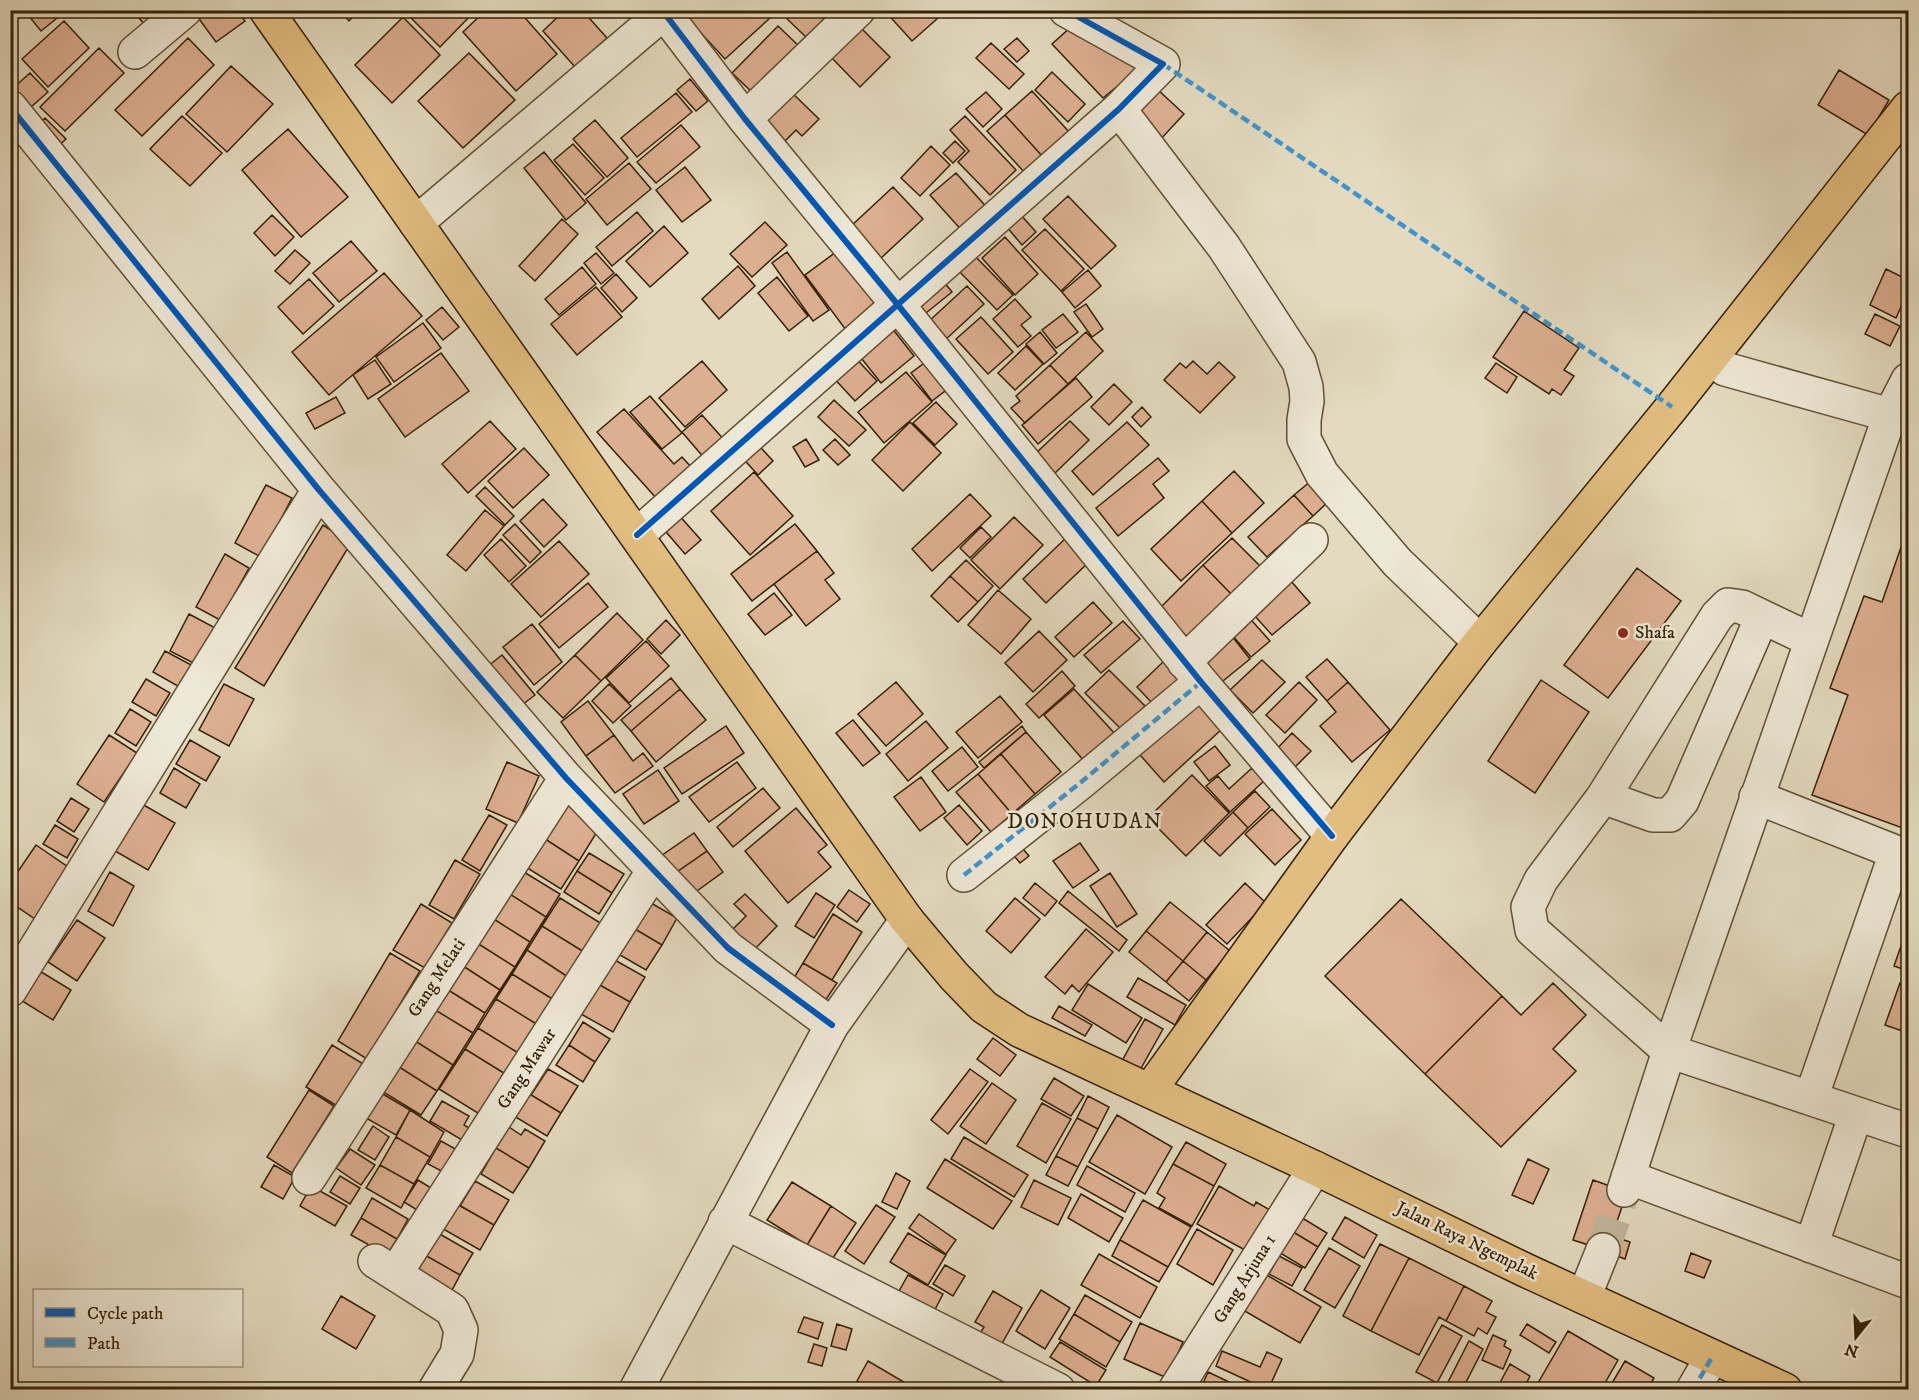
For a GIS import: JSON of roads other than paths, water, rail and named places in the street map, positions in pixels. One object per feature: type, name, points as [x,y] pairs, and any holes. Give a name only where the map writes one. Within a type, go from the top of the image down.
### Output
[{"type":"main road","name":"Jalan Raya Ngemplak","points":[[266,10],[907,920],[954,976],[984,1007],[1019,1030],[1712,1357],[1785,1389]]},
{"type":"main road","points":[[1150,1090],[1332,836],[1480,642],[1672,407],[1908,108]]},
{"type":"street","points":[[135,52],[185,10]]},
{"type":"street","points":[[745,119],[858,10]]},
{"type":"street","points":[[637,535],[1119,109],[1163,64],[1066,10]]},
{"type":"street","points":[[416,223],[664,11],[745,119],[1193,672],[1332,836]]},
{"type":"street","points":[[10,107],[318,490],[566,778],[728,948],[832,1024]]},
{"type":"street","points":[[1119,109],[1224,247],[1299,362],[1306,387],[1307,401],[1304,439],[1322,474],[1397,562],[1480,642]]},
{"type":"street","points":[[1725,369],[1899,418]]},
{"type":"street","points":[[1908,380],[1899,418],[1811,640],[1669,1051],[1626,1184],[1811,1246],[1908,1282]]},
{"type":"street","points":[[10,990],[318,490]]},
{"type":"street","points":[[964,875],[1080,783],[1193,672],[1311,540]]},
{"type":"street","points":[[1811,640],[1742,607],[1728,605],[1717,616],[1603,797],[1541,880],[1528,907],[1532,930],[1669,1051],[1908,1131]]},
{"type":"street","points":[[1603,797],[1653,815],[1670,816],[1682,801],[1762,617]]},
{"type":"street","name":"Gang Melati","points":[[309,1178],[566,778]]},
{"type":"street","points":[[1756,797],[1902,855],[1811,1098]]},
{"type":"street","name":"Gang Mawar","points":[[435,1389],[457,1354],[461,1330],[452,1310],[387,1264],[654,870]]},
{"type":"street","points":[[636,1389],[832,1024],[907,920]]},
{"type":"street","points":[[1811,1246],[1856,1114]]},
{"type":"street","name":"Gang Arjuna 1","points":[[1175,1389],[1315,1168]]},
{"type":"street","points":[[725,1222],[1058,1389]]},
{"type":"street","points":[[1584,1297],[1603,1250]]},
{"type":"street","points":[[1693,1389],[1712,1357]]},
{"type":"tunnel","points":[[1603,1250],[1624,1190]]},
{"type":"place","name":"Shafa","points":[[1623,633]]},
{"type":"district","name":"DONOHUDAN","points":[[1085,822]]}]
